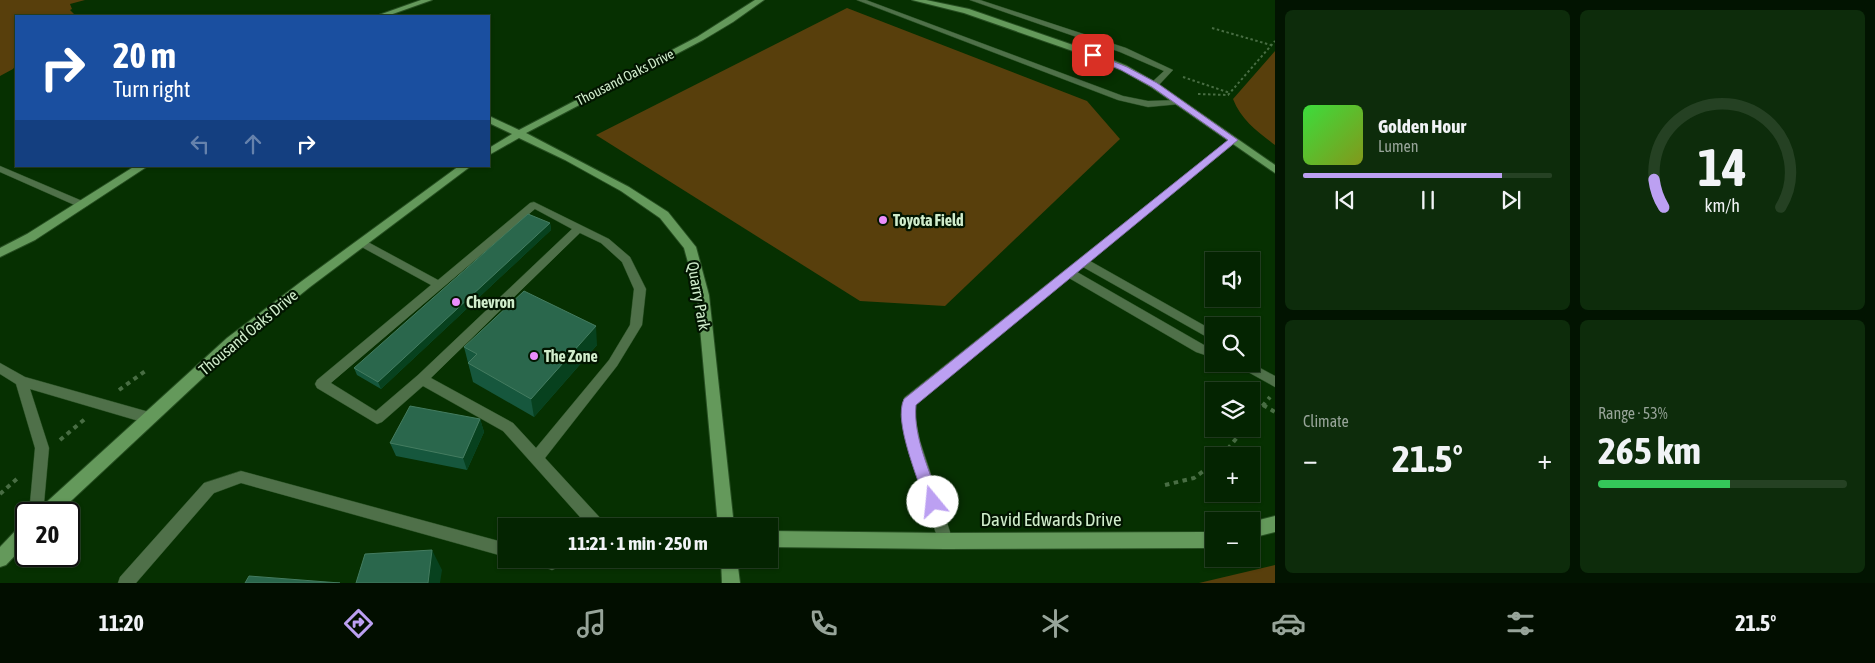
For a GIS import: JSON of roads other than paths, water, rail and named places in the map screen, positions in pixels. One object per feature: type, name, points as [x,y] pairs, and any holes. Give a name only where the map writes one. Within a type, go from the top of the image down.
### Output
[{"type":"street","points":[[383,15],[428,0]]},
{"type":"street","points":[[916,0],[935,2],[966,11],[1093,55],[1124,68],[1170,95],[1275,170]]},
{"type":"street","name":"Thousand Oaks Drive","points":[[490,151],[519,133],[705,37],[757,2]]},
{"type":"street","name":"Quarry Park","points":[[490,119],[625,190],[664,215],[690,247],[703,296],[725,518]]},
{"type":"street","points":[[0,253],[31,237],[141,167]]},
{"type":"street","name":"Thousand Oaks Drive","points":[[58,502],[232,342],[362,242],[465,167]]},
{"type":"street","points":[[1260,528],[1275,524]]},
{"type":"street","name":"David Edwards Drive","points":[[778,539],[945,541],[1205,540]]},
{"type":"street","points":[[0,559],[15,543]]},
{"type":"street","points":[[730,568],[731,583]]},
{"type":"lane","points":[[860,0],[1120,98],[1148,104],[1180,102]]},
{"type":"lane","points":[[973,0],[1123,50],[1169,70],[1154,85]]},
{"type":"lane","points":[[945,541],[913,441],[908,416],[909,402],[1233,140]]},
{"type":"lane","points":[[0,169],[83,205]]},
{"type":"lane","points":[[536,458],[613,363],[636,326],[640,289],[626,260],[605,241],[534,205],[321,384],[376,418],[422,379],[579,228]]},
{"type":"lane","points":[[362,242],[439,285]]},
{"type":"lane","points":[[1083,262],[1205,332]]},
{"type":"lane","points":[[1069,273],[1205,350]]},
{"type":"lane","points":[[0,368],[21,381],[148,418]]},
{"type":"lane","points":[[1257,372],[1275,382]]},
{"type":"lane","points":[[422,379],[508,427],[591,518]]},
{"type":"lane","points":[[21,381],[42,448],[37,502]]},
{"type":"lane","points":[[126,583],[209,488],[241,477],[498,548]]},
{"type":"place","name":"Toyota Field","points":[[883,220]]},
{"type":"place","name":"Chevron","points":[[456,302]]},
{"type":"place","name":"The Zone","points":[[534,356]]}]
